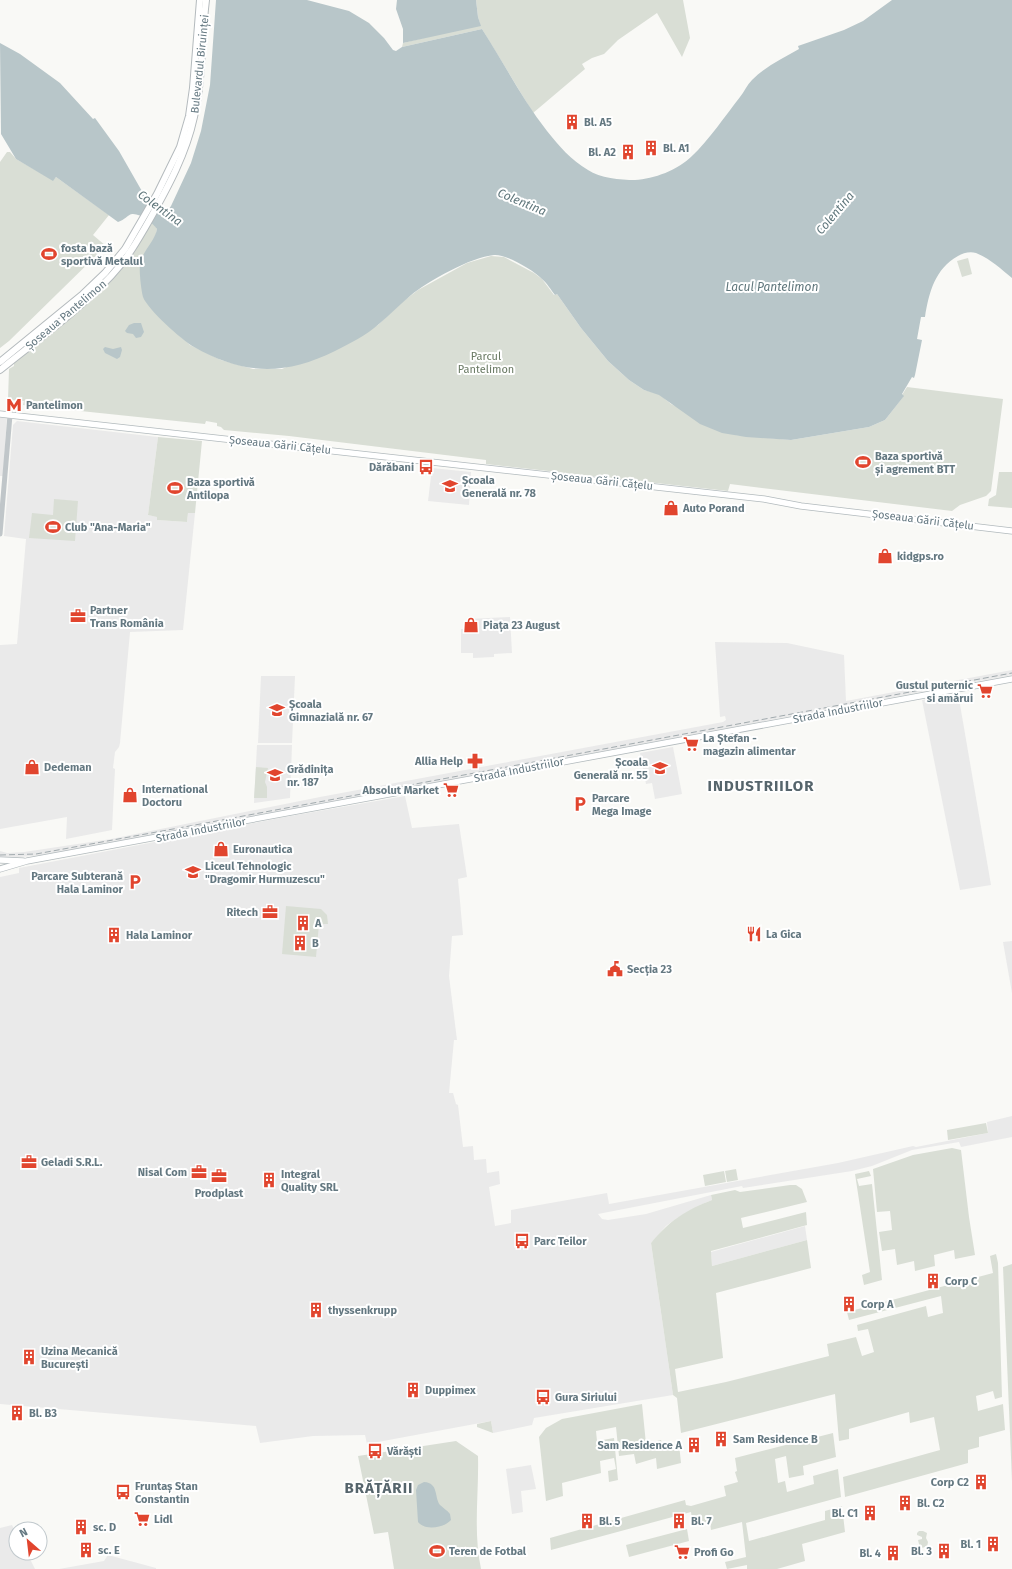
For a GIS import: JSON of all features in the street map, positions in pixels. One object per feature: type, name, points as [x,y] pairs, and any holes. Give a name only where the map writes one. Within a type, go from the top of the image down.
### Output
[{"type":"main road","name":"Bulevardul Biruinței","points":[[172,172],[186,129],[191,104],[200,0]]},
{"type":"main road","name":"Bulevardul Biruinței","points":[[138,233],[160,196],[191,131],[197,104],[206,0]]},
{"type":"main road","name":"Șoseaua Pantelimon","points":[[0,362],[94,284],[138,233]]},
{"type":"main road","name":"Șoseaua Pantelimon","points":[[0,370],[98,289],[121,265],[138,233]]},
{"type":"main road","name":"Șoseaua Gării Cățelu","points":[[0,414],[764,499],[808,507],[1012,530]]},
{"type":"main road","name":"Strada Industriilor","points":[[0,868],[1012,679]]},
{"type":"main road","name":"Strada Industriilor","points":[[0,860],[27,862]]},
{"type":"street","points":[[0,534],[10,415]]},
{"type":"shaded area","points":[[0,417],[7,417],[3,476],[0,476]]},
{"type":"shaded area","points":[[17,421],[158,437],[148,515],[158,517],[157,520],[187,522],[188,513],[195,513],[183,630],[130,632],[120,743],[115,752],[113,768],[115,769],[112,830],[66,839],[67,817],[0,829],[0,645],[17,644],[26,539],[4,536],[13,425]]},
{"type":"shaded area","name":"Școala Generală nr. 78","points":[[432,468],[471,472],[469,505],[428,501]]},
{"type":"shaded area","points":[[510,617],[512,653],[494,654],[494,657],[473,658],[473,653],[461,653],[461,629],[467,629],[467,619]]},
{"type":"shaded area","points":[[715,642],[787,643],[844,655],[846,701],[1012,670],[1012,675],[111,843],[44,855],[8,858],[0,857],[0,851],[7,853],[24,852],[111,839],[320,797],[723,722],[726,720],[725,716],[720,717]]},
{"type":"shaded area","name":"Școala Gimnazială nr. 67","points":[[261,676],[295,676],[292,743],[258,743]]},
{"type":"shaded area","points":[[958,693],[991,885],[960,890],[922,700]]},
{"type":"shaded area","points":[[257,745],[292,745],[290,798],[254,803]]},
{"type":"shaded area","name":"Școala Generală nr. 55","points":[[673,747],[682,794],[655,799],[652,783],[646,784],[640,753]]},
{"type":"shaded area","points":[[405,796],[412,828],[459,824],[467,877],[458,879],[463,935],[452,936],[449,976],[457,1040],[454,1040],[449,1093],[453,1093],[456,1104],[458,1105],[463,1147],[473,1146],[474,1160],[486,1159],[487,1173],[499,1171],[500,1184],[489,1187],[495,1226],[511,1223],[511,1210],[607,1193],[609,1204],[838,1163],[913,1146],[916,1147],[988,1133],[987,1122],[1012,1116],[1012,1137],[961,1147],[959,1142],[912,1150],[872,1166],[852,1171],[743,1188],[742,1186],[598,1214],[602,1219],[608,1220],[646,1214],[711,1195],[712,1200],[677,1218],[666,1226],[651,1243],[673,1395],[534,1418],[532,1425],[493,1433],[491,1421],[367,1444],[365,1435],[313,1436],[260,1443],[256,1426],[0,1404],[0,877],[19,873],[19,868],[285,817]]},
{"type":"shaded area","points":[[1012,941],[1012,993],[1003,942]]},
{"type":"shaded area","points":[[805,1226],[807,1240],[712,1266],[711,1252]]},
{"type":"shaded area","points":[[531,1465],[536,1489],[521,1491],[523,1512],[512,1514],[506,1469]]},
{"type":"shaded area","points":[[8,1526],[8,1561],[31,1561],[35,1569],[0,1569],[0,1528]]},
{"type":"shaded area","points":[[108,1555],[156,1569],[59,1569],[104,1561]]},
{"type":"green space","points":[[476,0],[683,0],[690,38],[682,57],[657,13],[618,40],[604,54],[592,58],[582,64],[585,69],[533,113],[482,29],[402,47],[403,43],[480,24]]},
{"type":"green space","name":"fosta bază sportivă Metalul","points":[[7,152],[10,152],[16,159],[53,180],[56,177],[109,215],[93,235],[106,246],[0,348],[0,162]]},
{"type":"green space","name":"Parcul Pantelimon","points":[[151,223],[154,224],[157,229],[156,234],[140,274],[147,303],[190,345],[221,360],[253,369],[282,369],[378,325],[401,303],[418,290],[467,263],[491,256],[504,257],[542,279],[554,295],[557,294],[581,328],[608,361],[629,380],[644,390],[659,394],[671,404],[735,435],[791,440],[869,427],[885,420],[903,397],[902,395],[907,387],[1003,399],[991,491],[986,496],[960,505],[952,511],[730,484],[728,491],[486,464],[486,460],[289,436],[224,430],[217,426],[217,423],[206,421],[205,424],[23,405],[24,401],[8,400],[9,369],[14,366],[14,362],[98,291]]},
{"type":"green space","points":[[968,258],[972,274],[962,277],[957,261]]},
{"type":"green space","name":"Baza sportivă Antilopa","points":[[158,437],[202,441],[195,513],[188,513],[187,522],[157,520],[157,517],[148,515]]},
{"type":"green space","points":[[999,472],[1012,472],[1012,508],[988,506],[989,499],[996,495]]},
{"type":"green space","name":"Club \"Ana-Maria\"","points":[[54,499],[78,501],[75,541],[29,538],[32,513],[53,515]]},
{"type":"green space","points":[[256,767],[268,768],[265,782],[267,787],[267,798],[254,798]]},
{"type":"green space","points":[[286,906],[321,909],[327,915],[328,924],[319,924],[316,957],[282,954]]},
{"type":"green space","points":[[986,1123],[988,1133],[948,1140],[947,1130]]},
{"type":"green space","points":[[952,1148],[961,1150],[975,1255],[955,1259],[954,1250],[934,1255],[935,1266],[915,1271],[914,1261],[897,1265],[895,1249],[882,1251],[879,1232],[892,1230],[890,1211],[877,1212],[873,1169],[913,1155]]},
{"type":"green space","points":[[736,1169],[738,1180],[727,1182],[725,1171]]},
{"type":"green space","points":[[724,1171],[726,1182],[705,1186],[703,1175]]},
{"type":"green space","points":[[869,1171],[871,1176],[857,1179],[859,1186],[872,1184],[882,1280],[864,1285],[862,1275],[870,1272],[855,1174]]},
{"type":"green space","points":[[796,1185],[802,1189],[807,1202],[741,1218],[743,1228],[806,1212],[807,1225],[711,1251],[712,1266],[807,1240],[811,1268],[716,1293],[723,1358],[675,1369],[678,1392],[726,1382],[829,1356],[827,1344],[856,1337],[862,1356],[874,1352],[868,1329],[858,1331],[857,1325],[926,1306],[928,1317],[943,1313],[941,1296],[849,1320],[847,1312],[993,1273],[990,1256],[996,1254],[998,1263],[1002,1397],[995,1399],[993,1391],[976,1396],[978,1411],[1003,1404],[1005,1430],[979,1437],[979,1447],[968,1450],[968,1463],[845,1497],[843,1477],[940,1450],[934,1417],[910,1423],[909,1412],[849,1429],[849,1439],[839,1441],[835,1394],[681,1433],[677,1398],[673,1395],[651,1243],[664,1228],[678,1217],[712,1200],[711,1195],[735,1190],[740,1192]]},
{"type":"green space","points":[[1012,1264],[1012,1481],[1003,1267]]},
{"type":"green space","points":[[642,1404],[646,1444],[661,1440],[664,1449],[679,1444],[681,1463],[657,1469],[656,1458],[636,1464],[634,1454],[619,1456],[616,1427],[596,1431],[597,1441],[614,1438],[618,1480],[609,1482],[608,1471],[616,1469],[614,1458],[600,1461],[601,1473],[562,1483],[563,1496],[546,1501],[539,1437],[546,1428],[562,1419]]},
{"type":"green space","points":[[491,1421],[493,1433],[477,1427],[477,1424]]},
{"type":"green space","points":[[833,1433],[836,1457],[803,1466],[804,1475],[789,1478],[786,1456],[775,1459],[778,1483],[785,1481],[787,1492],[814,1484],[813,1476],[838,1469],[841,1497],[746,1523],[749,1541],[825,1520],[825,1511],[842,1506],[845,1532],[802,1544],[805,1561],[777,1569],[747,1569],[747,1565],[727,1569],[725,1562],[746,1557],[742,1522],[711,1530],[710,1521],[693,1526],[691,1512],[551,1550],[550,1538],[685,1500],[686,1505],[691,1506],[726,1496],[724,1486],[738,1482],[735,1472],[737,1471],[735,1458]]},
{"type":"green space","points":[[456,1441],[478,1456],[477,1540],[481,1569],[394,1569],[388,1532],[374,1534],[358,1456]]},
{"type":"green space","points":[[687,1529],[689,1541],[629,1557],[626,1545]]},
{"type":"green space","points":[[919,1531],[927,1533],[927,1547],[920,1548],[918,1540],[922,1539],[922,1537],[917,1535]]},
{"type":"water","name":"Lacul Pantelimon","points":[[216,0],[307,0],[349,11],[369,23],[384,38],[393,50],[396,51],[402,47],[482,29],[521,94],[538,119],[556,142],[576,162],[593,173],[604,177],[635,180],[658,176],[680,166],[686,161],[711,135],[750,82],[769,66],[799,49],[798,46],[844,30],[863,21],[892,0],[1012,0],[1012,278],[999,267],[976,253],[964,253],[950,261],[934,282],[925,317],[921,317],[917,339],[922,340],[914,378],[912,377],[902,394],[904,396],[885,420],[869,427],[791,440],[746,437],[722,433],[700,424],[659,395],[644,390],[629,380],[608,361],[581,328],[557,294],[555,295],[538,275],[519,263],[499,255],[474,260],[438,277],[410,296],[383,321],[358,339],[316,359],[298,365],[264,369],[230,363],[194,347],[174,332],[146,303],[143,297],[140,280],[140,264],[156,233],[157,229],[153,224],[135,214],[132,214],[118,222],[56,177],[53,181],[16,159],[1,134],[0,43],[20,54],[60,83],[93,119],[95,118],[119,151],[143,193],[147,203],[151,208],[161,214],[166,213],[171,206],[191,163],[201,131],[210,85]]},
{"type":"water","points":[[397,0],[476,0],[478,17],[481,26],[403,43],[403,29],[396,9]]},
{"type":"water","points":[[141,323],[144,332],[141,337],[136,338],[133,334],[125,331],[129,325]]},
{"type":"water","points":[[105,347],[113,349],[121,347],[122,350],[120,357],[117,359],[105,353],[103,349]]},
{"type":"water","points":[[424,1482],[432,1485],[438,1502],[450,1514],[451,1520],[448,1523],[439,1527],[425,1527],[418,1522],[416,1490],[418,1485]]},
{"type":"railway","points":[[0,855],[36,854],[1012,673]]},
{"type":"place","name":"Bl. A5","points":[[572,122]]},
{"type":"place","name":"Bl. A1","points":[[651,148]]},
{"type":"place","name":"Bl. A2","points":[[628,152]]},
{"type":"place","name":"fosta bază sportivă Metalul","points":[[49,254]]},
{"type":"place","name":"Pantelimon","points":[[14,405]]},
{"type":"place","name":"Baza sportivă și agrement BTT","points":[[863,462]]},
{"type":"place","name":"Dărăbani","points":[[426,467]]},
{"type":"place","name":"Școala Generală nr. 78","points":[[450,486]]},
{"type":"place","name":"Baza sportivă Antilopa","points":[[175,488]]},
{"type":"place","name":"Auto Porand","points":[[671,508]]},
{"type":"place","name":"Club \"Ana-Maria\"","points":[[53,527]]},
{"type":"place","name":"kidgps.ro","points":[[885,556]]},
{"type":"place","name":"Partner Trans România","points":[[78,616]]},
{"type":"place","name":"Piața 23 August","points":[[471,625]]},
{"type":"place","name":"Gustul puternic si amărui","points":[[985,691]]},
{"type":"place","name":"Școala Gimnazială nr. 67","points":[[277,710]]},
{"type":"place","name":"La Ștefan - magazin alimentar","points":[[691,744]]},
{"type":"place","name":"Allia Help","points":[[475,761]]},
{"type":"place","name":"Dedeman","points":[[32,767]]},
{"type":"place","name":"Școala Generală nr. 55","points":[[660,768]]},
{"type":"place","name":"Grădinița nr. 187","points":[[275,775]]},
{"type":"place","name":"Absolut Market","points":[[451,790]]},
{"type":"place","name":"International Doctoru","points":[[130,795]]},
{"type":"place","name":"Parcare Mega Image","points":[[580,804]]},
{"type":"place","name":"Euronautica","points":[[221,849]]},
{"type":"place","name":"Liceul Tehnologic \"Dragomir Hurmuzescu\"","points":[[193,872]]},
{"type":"place","name":"Parcare Subterană Hala Laminor","points":[[135,882]]},
{"type":"place","name":"Ritech","points":[[270,912]]},
{"type":"place","name":"A","points":[[303,923]]},
{"type":"place","name":"La Gica","points":[[754,934]]},
{"type":"place","name":"Hala Laminor","points":[[114,935]]},
{"type":"place","name":"B","points":[[300,943]]},
{"type":"place","name":"Secția 23","points":[[615,969]]},
{"type":"place","name":"Geladi S.R.L.","points":[[29,1162]]},
{"type":"place","name":"Nisal Com","points":[[199,1172]]},
{"type":"place","name":"Prodplast","points":[[219,1176]]},
{"type":"place","name":"Integral Quality SRL","points":[[269,1180]]},
{"type":"place","name":"Parc Teilor","points":[[522,1241]]},
{"type":"place","name":"Corp C","points":[[933,1281]]},
{"type":"place","name":"Corp A","points":[[849,1304]]},
{"type":"place","name":"thyssenkrupp","points":[[316,1310]]},
{"type":"place","name":"Uzina Mecanică București","points":[[29,1357]]},
{"type":"place","name":"Duppimex","points":[[413,1390]]},
{"type":"place","name":"Gura Siriului","points":[[543,1397]]},
{"type":"place","name":"Bl. B3","points":[[17,1413]]},
{"type":"place","name":"Sam Residence B","points":[[721,1439]]},
{"type":"place","name":"Sam Residence A","points":[[694,1445]]},
{"type":"place","name":"Vărăști","points":[[375,1451]]},
{"type":"place","name":"Corp C2","points":[[981,1482]]},
{"type":"place","name":"Fruntaș Stan Constantin","points":[[123,1492]]},
{"type":"place","name":"Bl. C2","points":[[905,1503]]},
{"type":"place","name":"Bl. C1","points":[[870,1513]]},
{"type":"place","name":"Lidl","points":[[142,1519]]},
{"type":"place","name":"Bl. 5","points":[[587,1521]]},
{"type":"place","name":"Bl. 7","points":[[679,1521]]},
{"type":"place","name":"sc. D","points":[[81,1527]]},
{"type":"place","name":"Bl. 1","points":[[993,1544]]},
{"type":"place","name":"sc. E","points":[[86,1550]]},
{"type":"place","name":"Teren de Fotbal","points":[[437,1551]]},
{"type":"place","name":"Bl. 3","points":[[944,1551]]},
{"type":"place","name":"Profi Go","points":[[682,1552]]},
{"type":"place","name":"Bl. 4","points":[[893,1553]]},
{"type":"district","name":"INDUSTRIILOR","points":[[761,786]]},
{"type":"district","name":"BRĂȚĂRII","points":[[379,1488]]},
{"type":"water label","name":"Colentina","points":[[522,202]]},
{"type":"water label","name":"Colentina","points":[[160,208]]},
{"type":"water label","name":"Colentina","points":[[835,213]]}]
